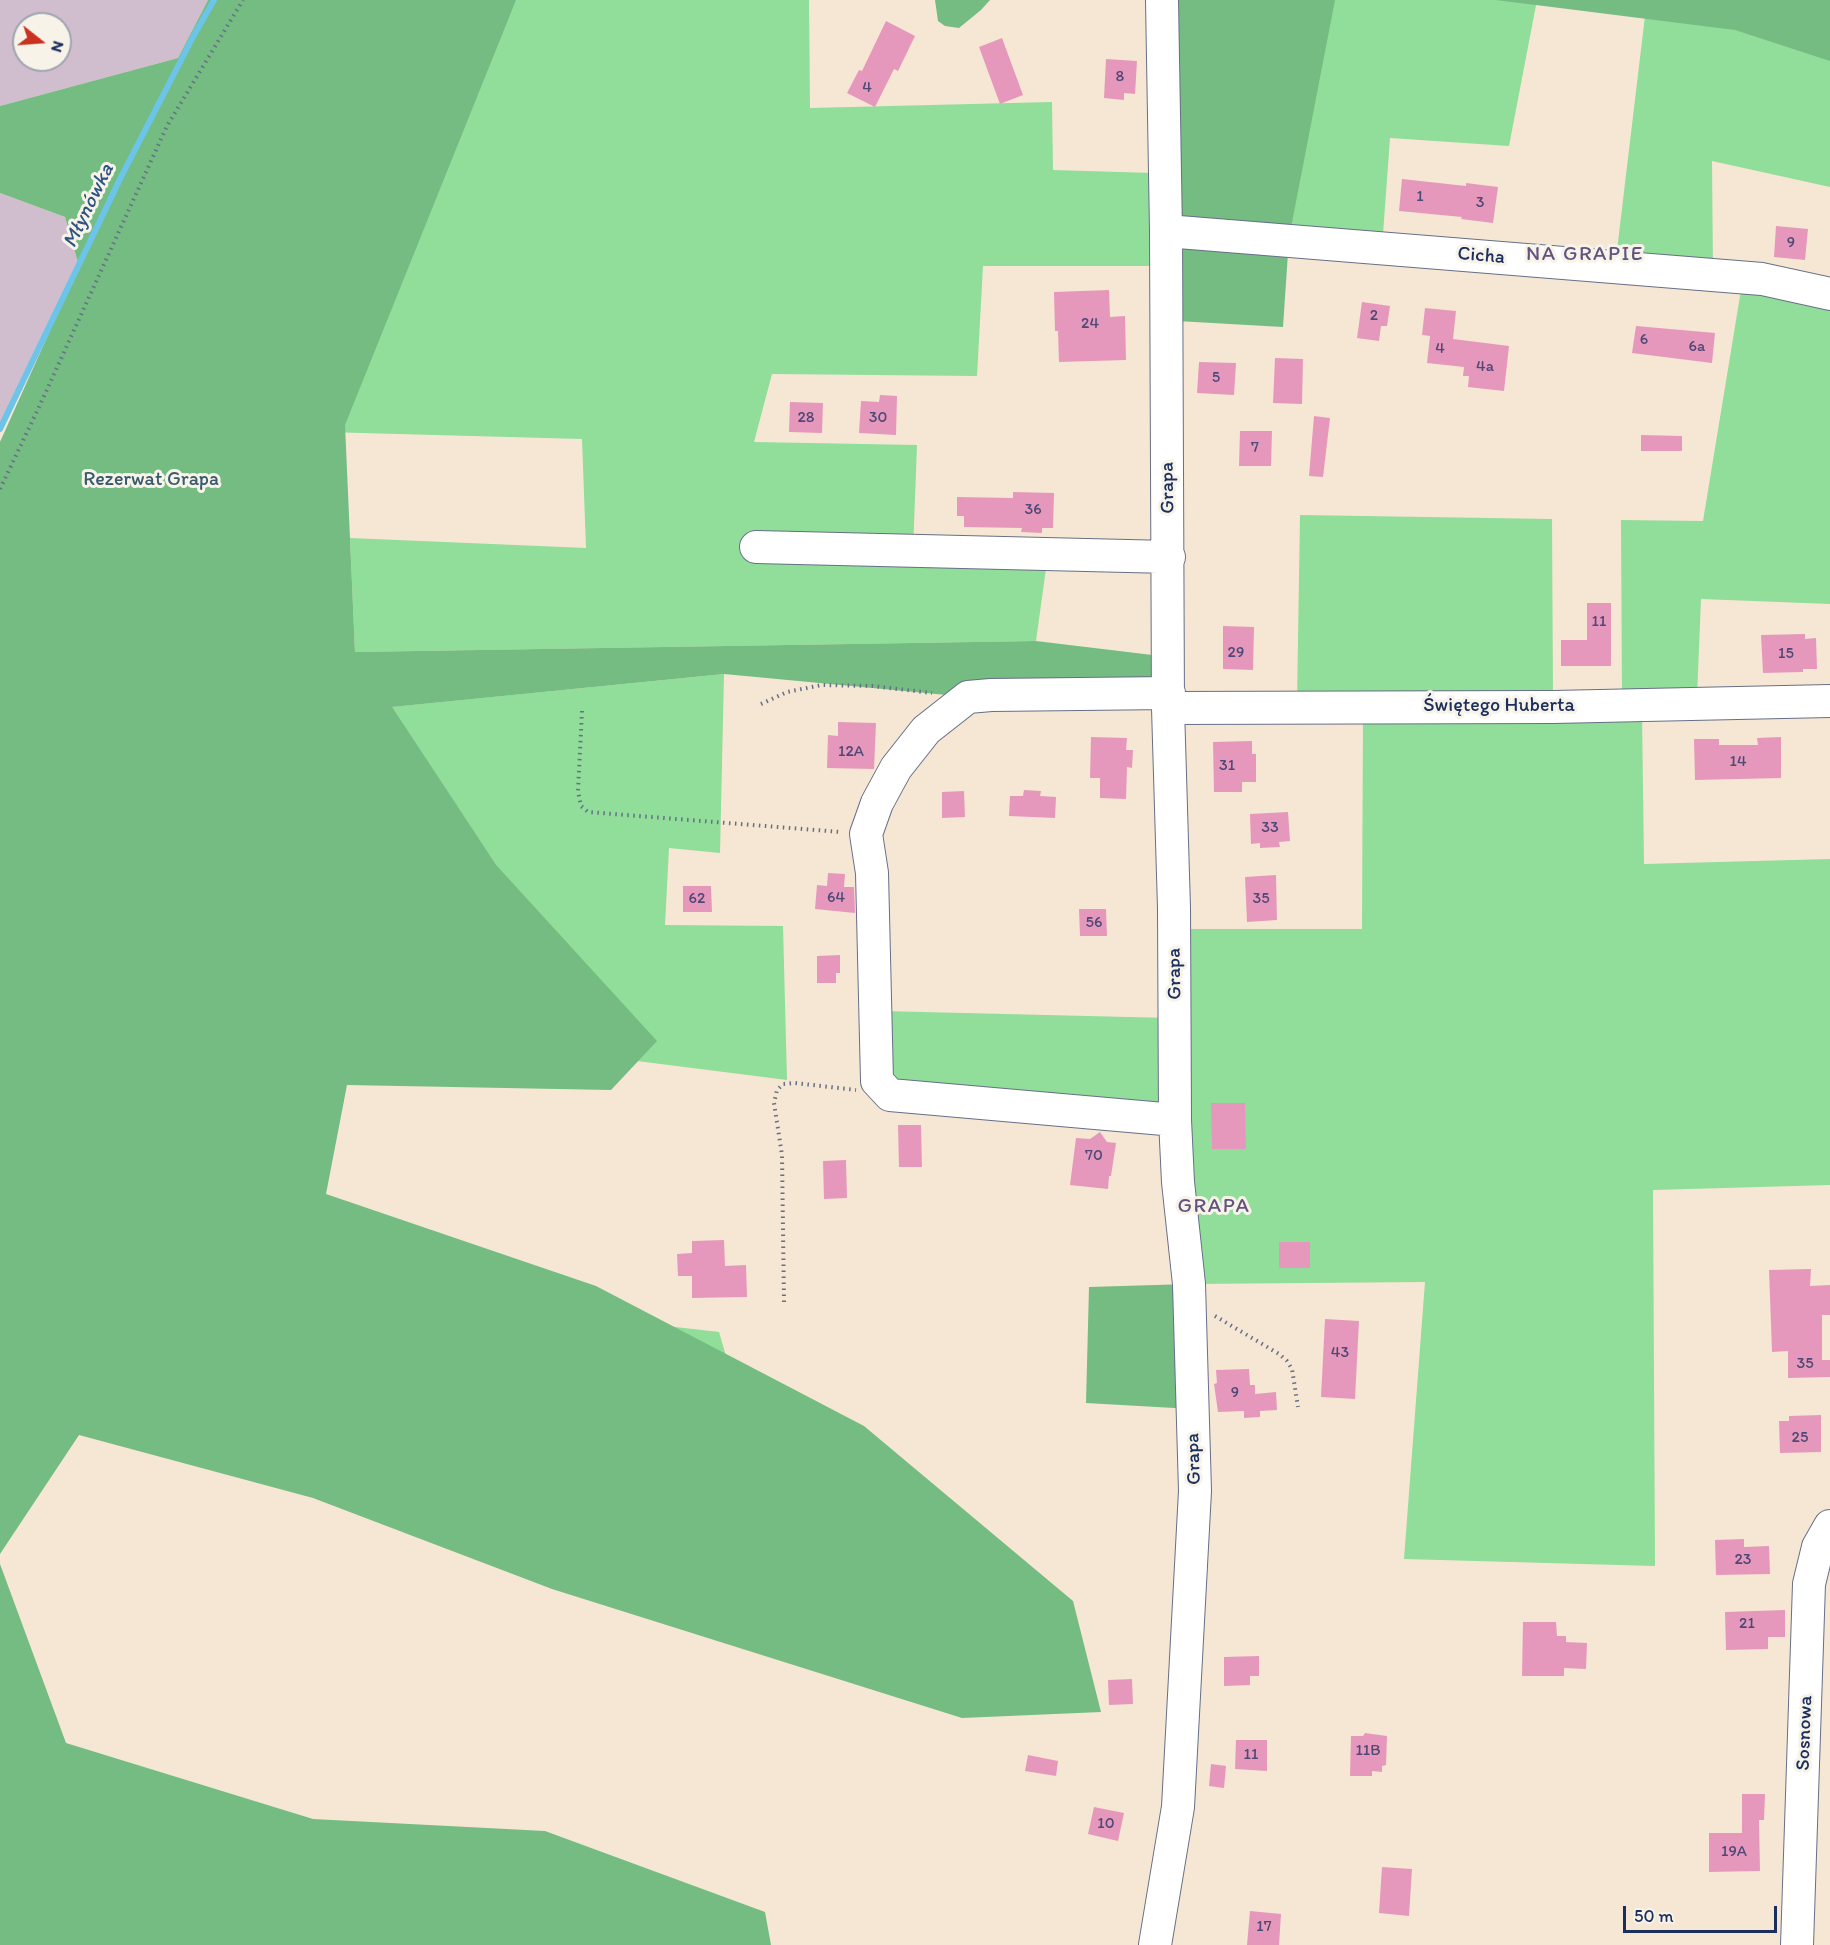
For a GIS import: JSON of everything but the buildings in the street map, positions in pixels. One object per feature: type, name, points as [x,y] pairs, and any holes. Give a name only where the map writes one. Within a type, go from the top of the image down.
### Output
[{"type":"street","name":"Grapa","points":[[1155,1945],[1178,1807],[1195,1491],[1189,1300],[1178,1182],[1175,1120],[1162,0]]},
{"type":"street","name":"Cicha","points":[[1166,231],[1762,279],[1830,294]]},
{"type":"street","points":[[756,547],[1169,557]]},
{"type":"street","name":"Świętego Huberta","points":[[968,697],[991,694],[1169,701],[1553,706],[1830,701]]},
{"type":"street","points":[[968,697],[926,730],[896,768],[877,802],[866,834],[872,873],[877,1081],[891,1095],[1175,1120]]},
{"type":"street","name":"Sosnowa","points":[[1797,1945],[1809,1584],[1818,1547],[1830,1526]]},
{"type":"path","points":[[0,489],[167,126],[243,0]]},
{"type":"path","points":[[761,704],[787,692],[822,685],[872,686],[968,697]]},
{"type":"path","points":[[582,711],[578,791],[581,806],[588,812],[866,834]]},
{"type":"path","points":[[784,1302],[782,1155],[774,1103],[777,1090],[783,1084],[795,1083],[866,1091],[883,1087]]},
{"type":"path","points":[[1189,1300],[1287,1361],[1292,1369],[1298,1407]]},
{"type":"shaded area","points":[[0,0],[208,0],[178,58],[0,106]]},
{"type":"shaded area","points":[[0,193],[65,217],[79,266],[0,428]]},
{"type":"green space","name":"Rezerwat Grapa","points":[[208,0],[516,0],[345,425],[355,652],[1036,641],[1169,657],[1169,693],[968,697],[724,674],[392,707],[497,866],[657,1041],[611,1090],[347,1085],[326,1194],[596,1286],[864,1426],[1073,1601],[1101,1712],[962,1718],[552,1589],[313,1498],[79,1435],[0,1554],[0,442],[79,266],[65,217],[0,193],[0,106],[178,58]]},
{"type":"green space","name":"Rezerwat Grapa","points":[[214,0],[809,0],[810,108],[1052,102],[1053,170],[1153,173],[1154,266],[983,266],[977,376],[772,374],[754,442],[917,445],[913,551],[1048,554],[1036,641],[355,652],[350,538],[586,548],[582,439],[325,432],[270,633],[497,866],[391,707],[724,674],[720,853],[669,848],[665,925],[783,926],[787,1080],[424,1034],[239,1154],[571,1315],[719,1332],[731,1373],[0,1384],[0,442],[121,221]]},
{"type":"green space","points":[[935,0],[990,0],[959,28],[945,26],[938,21]]},
{"type":"green space","points":[[1177,0],[1335,0],[1289,238],[1283,327],[1177,321]]},
{"type":"green space","points":[[1178,0],[1537,0],[1509,146],[1390,138],[1382,248],[1286,230]]},
{"type":"green space","points":[[1496,0],[1830,0],[1830,61],[1735,30]]},
{"type":"green space","points":[[1830,0],[1830,187],[1712,161],[1713,275],[1615,267],[1645,16]]},
{"type":"green space","points":[[1742,284],[1830,299],[1830,604],[1701,599],[1697,697],[1622,699],[1621,520],[1703,521]]},
{"type":"green space","points":[[1300,515],[1552,519],[1553,700],[1297,703]]},
{"type":"green space","points":[[1642,713],[1644,864],[1830,859],[1830,1185],[1653,1190],[1655,1566],[1404,1559],[1425,1282],[1189,1284],[1181,929],[1362,929],[1363,714]]},
{"type":"green space","points":[[881,1011],[1170,1018],[1170,1114],[895,1083],[886,1076]]},
{"type":"green space","points":[[1189,1284],[1192,1409],[1086,1403],[1089,1287]]},
{"type":"green space","points":[[0,1564],[66,1743],[313,1819],[545,1831],[765,1912],[771,1945],[0,1945]]},
{"type":"waterway","name":"Młynówka","points":[[0,429],[121,177],[214,0]]},
{"type":"district","name":"NA GRAPIE","points":[[1585,255]]},
{"type":"district","name":"GRAPA","points":[[1214,1207]]}]
